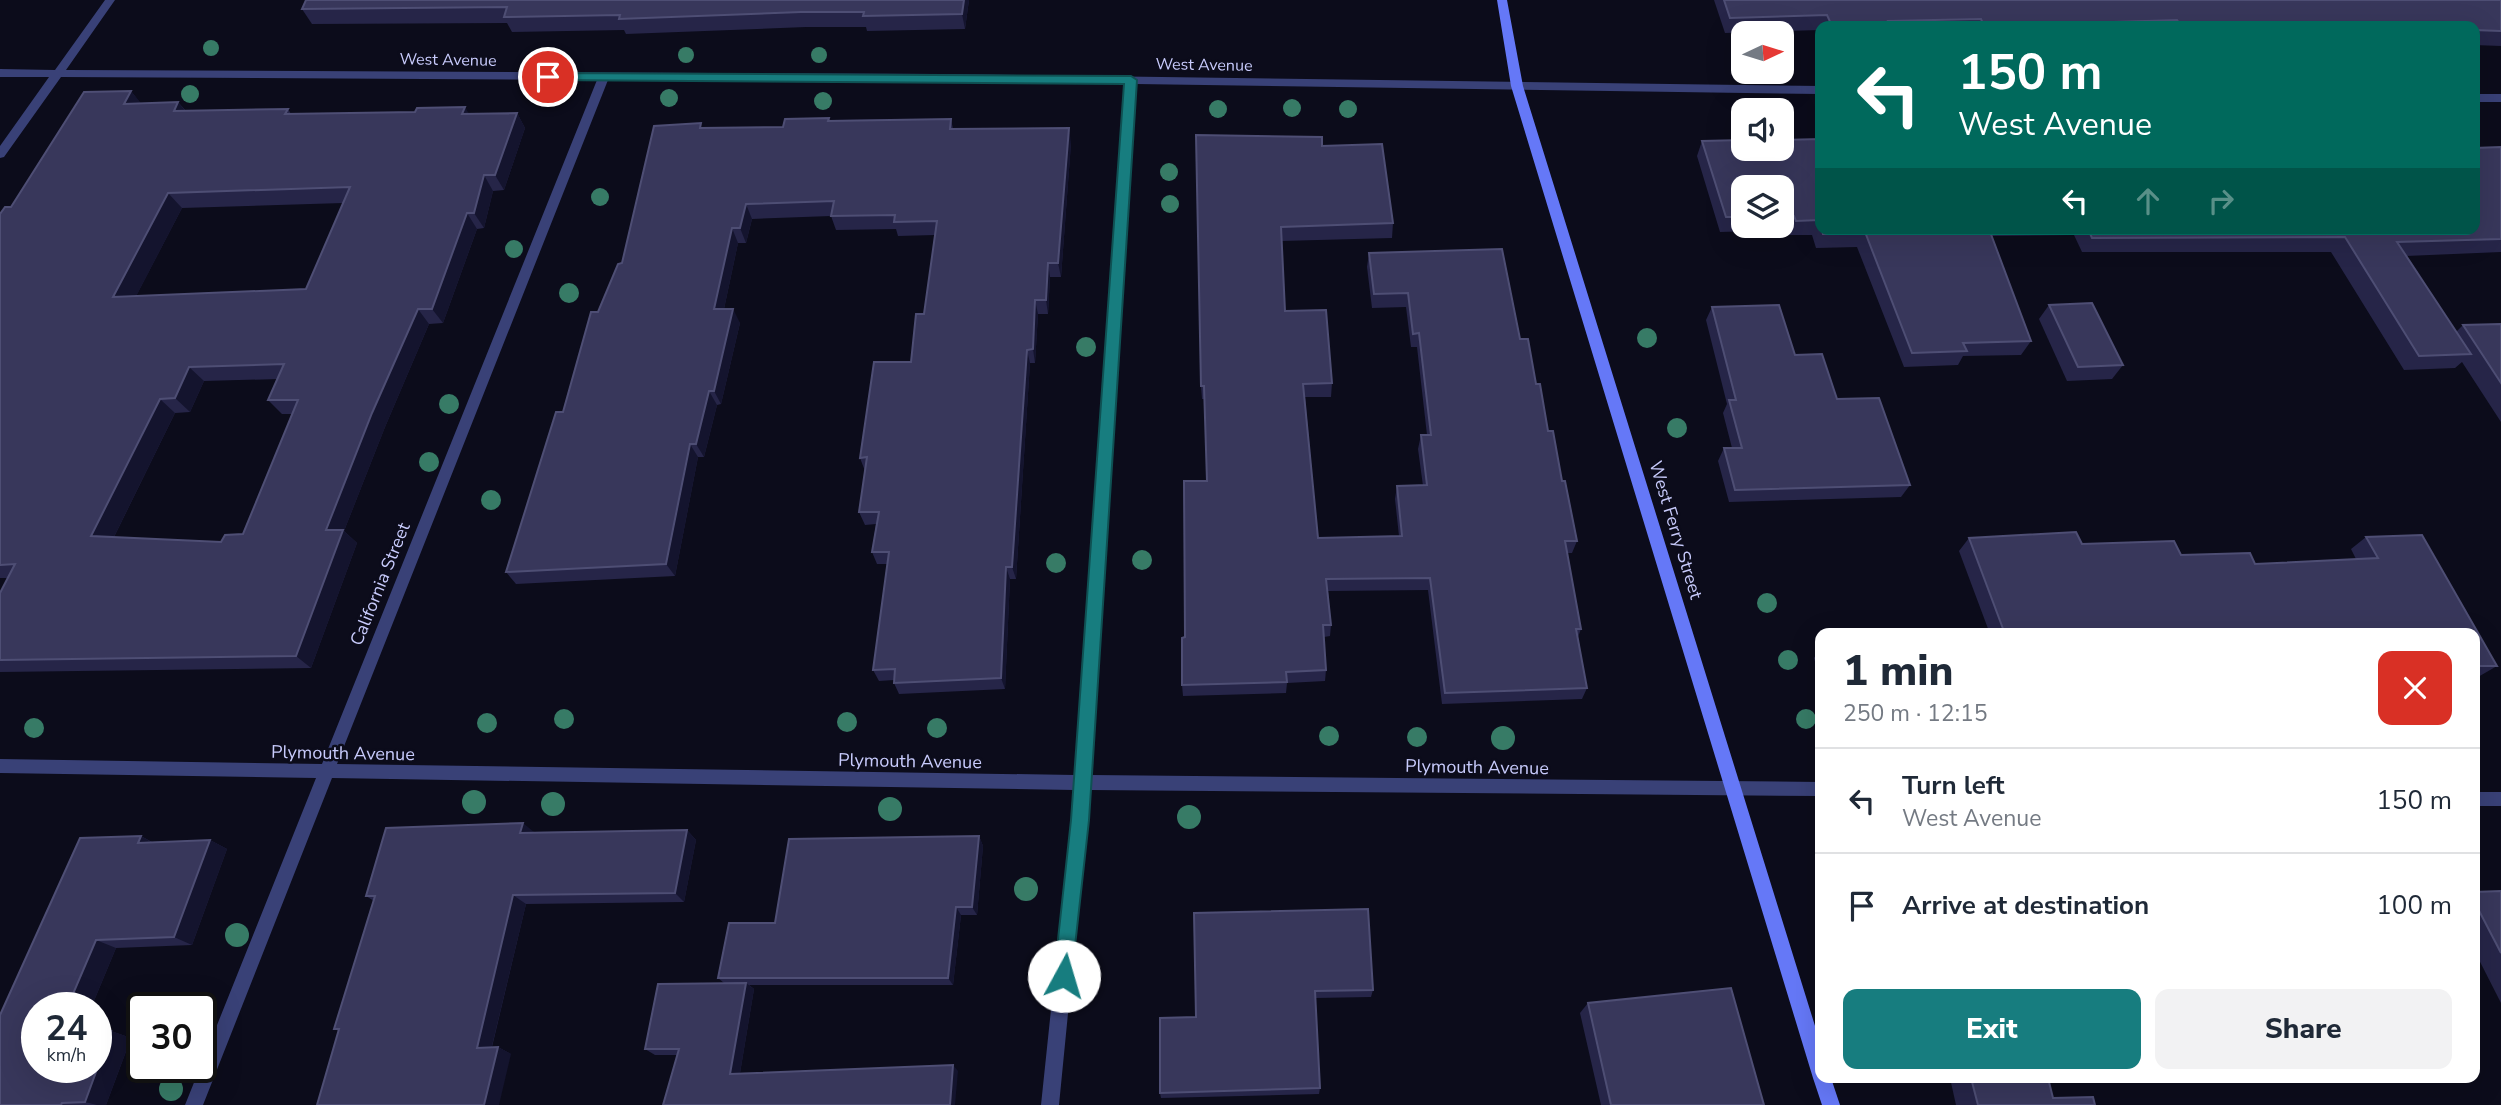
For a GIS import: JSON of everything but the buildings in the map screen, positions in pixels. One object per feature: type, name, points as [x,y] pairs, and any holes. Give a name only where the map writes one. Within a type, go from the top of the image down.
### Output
[{"type":"street","points":[[0,154],[110,0]]},
{"type":"street","name":"West Ferry Street","points":[[1502,0],[1517,86],[1815,1054]]},
{"type":"street","name":"West Avenue","points":[[0,74],[58,72],[1131,80],[1815,90]]},
{"type":"street","name":"California Street","points":[[194,1105],[603,78]]},
{"type":"street","points":[[1051,1105],[1083,782],[1131,80]]},
{"type":"street","points":[[2480,98],[2501,98]]},
{"type":"street","name":"Plymouth Avenue","points":[[0,766],[1083,782],[1815,789]]},
{"type":"street","points":[[2480,799],[2501,799]]},
{"type":"street","points":[[1824,1083],[1831,1105]]},
{"type":"route","points":[[548,77],[1131,80],[1080,820],[1064,976]]}]
